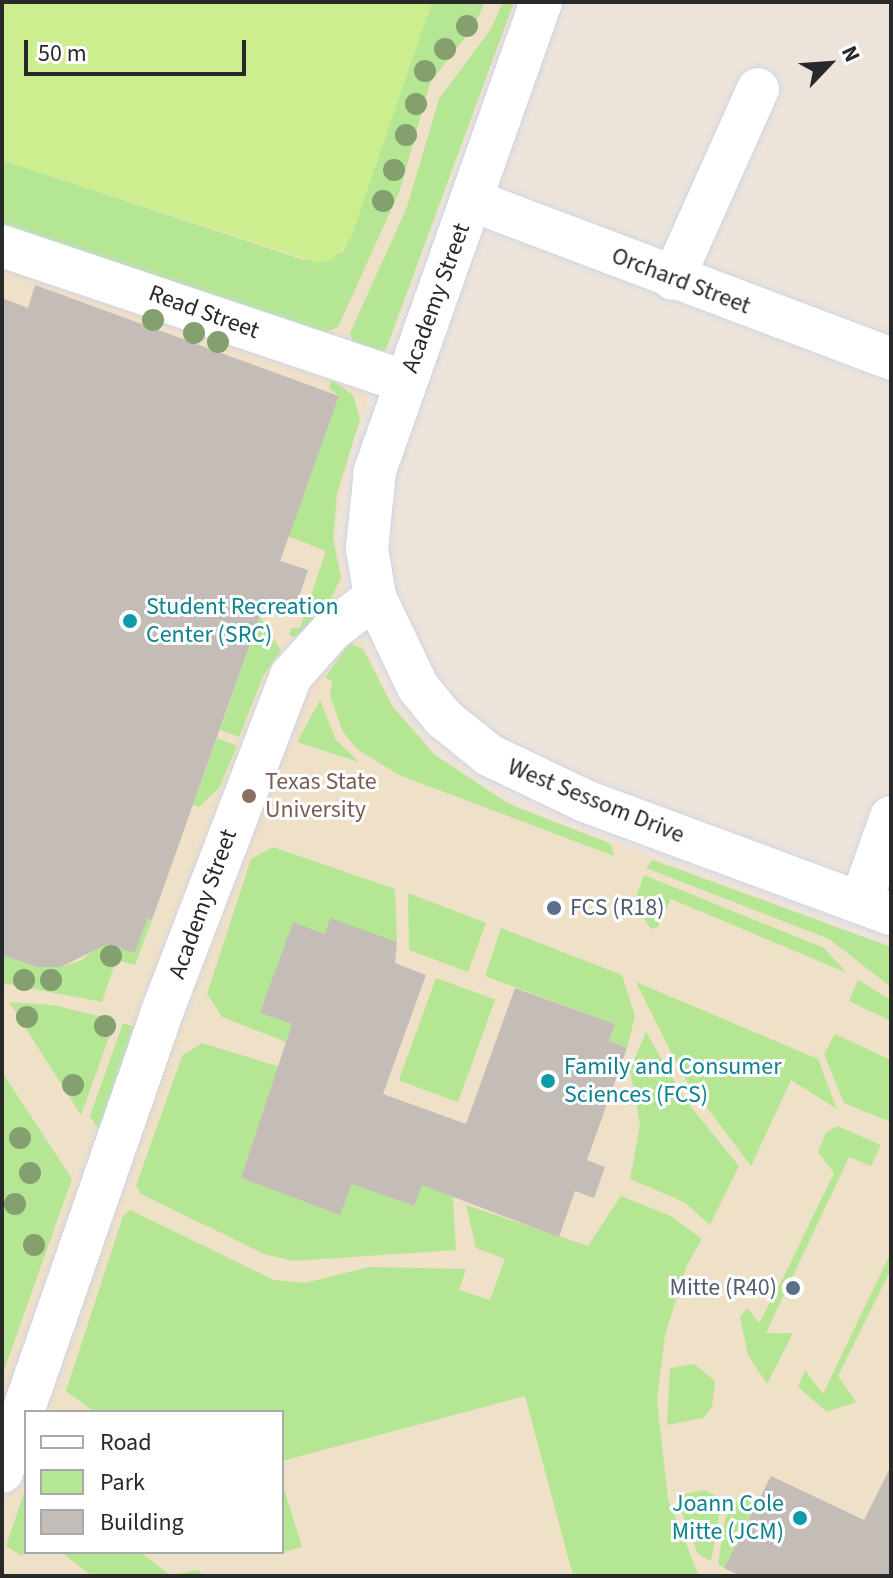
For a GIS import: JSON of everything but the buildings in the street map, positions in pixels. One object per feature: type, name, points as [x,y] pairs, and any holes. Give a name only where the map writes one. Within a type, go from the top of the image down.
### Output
[{"type":"street","name":"Academy Street","points":[[2,1472],[162,1012],[291,676],[331,631],[375,597],[367,548],[370,493],[405,382],[541,2]]},
{"type":"street","points":[[673,279],[758,89]]},
{"type":"street","name":"Orchard Street","points":[[471,200],[891,359]]},
{"type":"street","name":"Read Street","points":[[2,246],[405,382]]},
{"type":"street","name":"West Sessom Drive","points":[[375,597],[418,687],[443,718],[489,755],[585,801],[876,908]]},
{"type":"street","points":[[876,908],[891,817]]},
{"type":"shaded area","name":"Texas State University","points":[[2,2],[515,2],[350,451],[335,536],[342,574],[365,646],[391,703],[436,755],[481,788],[541,816],[891,947],[891,1576],[2,1576]]},
{"type":"green space","points":[[2,2],[432,2],[351,238],[332,260],[318,263],[2,160]]},
{"type":"green space","points":[[432,2],[485,2],[474,26],[430,83],[400,190],[338,327],[324,333],[2,226],[2,160],[304,260],[343,252]]},
{"type":"green space","points":[[503,2],[514,2],[386,349],[372,353],[354,347],[350,333],[407,207],[439,99],[491,29]]},
{"type":"green space","points":[[332,380],[353,395],[360,419],[337,494],[333,538],[341,578],[324,613],[295,637],[289,635],[291,628],[300,628],[326,551],[288,536],[339,396],[329,388]]},
{"type":"green space","points":[[260,616],[281,651],[263,676],[239,737],[220,730]]},
{"type":"green space","points":[[349,643],[363,649],[392,706],[435,755],[509,804],[611,844],[614,856],[399,775],[357,749],[343,732],[330,696],[332,681],[325,678]]},
{"type":"green space","points":[[320,700],[336,740],[359,762],[297,742]]},
{"type":"green space","points":[[217,738],[237,746],[219,788],[199,807],[193,805]]},
{"type":"green space","points":[[273,847],[395,889],[397,942],[331,919],[325,934],[294,923],[261,1013],[292,1024],[286,1042],[222,1017],[207,994],[251,859]]},
{"type":"green space","points":[[653,860],[891,947],[891,987],[829,939],[646,868]]},
{"type":"green space","points":[[644,875],[824,948],[847,973],[671,899],[658,927],[651,929],[634,903]]},
{"type":"green space","points":[[408,893],[486,923],[468,972],[409,950]]},
{"type":"green space","points":[[148,918],[152,920],[135,965],[116,960],[102,1002],[2,983],[2,955],[37,967],[61,967],[82,960],[113,933],[117,947],[135,953]]},
{"type":"green space","points":[[501,928],[622,975],[635,1016],[627,1048],[609,1041],[615,1024],[485,976]]},
{"type":"green space","points":[[436,978],[495,1000],[458,1102],[399,1080]]},
{"type":"green space","points":[[858,980],[891,1000],[891,1021],[849,1001]]},
{"type":"green space","points":[[636,982],[818,1059],[837,1109],[791,1080],[751,1166],[683,1076]]},
{"type":"green space","points":[[9,1002],[53,1005],[115,1020],[81,1115]]},
{"type":"green space","points":[[123,1023],[136,1028],[99,1130],[90,1116]]},
{"type":"green space","points":[[646,1032],[686,1101],[739,1166],[710,1225],[684,1202],[630,1179],[640,1125],[630,1070]]},
{"type":"green space","points":[[835,1034],[891,1060],[891,1122],[844,1103],[824,1054]]},
{"type":"green space","points":[[202,1043],[280,1067],[241,1178],[340,1215],[352,1183],[414,1206],[429,1166],[460,1178],[453,1198],[456,1250],[293,1261],[264,1254],[141,1194],[136,1186],[182,1056]]},
{"type":"green space","points":[[2,1072],[72,1179],[2,1376]]},
{"type":"green space","points":[[837,1126],[881,1145],[871,1166],[849,1157],[766,1333],[793,1333],[767,1384],[748,1355],[740,1317],[747,1308],[759,1323],[783,1278],[834,1173],[818,1152],[826,1133]]},
{"type":"green space","points":[[621,1196],[671,1216],[702,1239],[687,1265],[665,1335],[657,1401],[668,1499],[699,1576],[573,1576],[525,1396],[284,1460],[284,1410],[91,1410],[66,1391],[123,1216],[130,1210],[274,1280],[305,1283],[369,1267],[466,1269],[459,1290],[490,1300],[505,1259],[476,1248],[466,1205],[588,1246]]},
{"type":"green space","points":[[891,1252],[891,1269],[838,1376],[856,1402],[827,1412],[798,1387],[805,1370],[823,1394]]},
{"type":"green space","points":[[694,1364],[715,1381],[712,1407],[703,1418],[667,1425],[670,1368]]},
{"type":"green space","points":[[284,1488],[302,1547],[284,1552]]},
{"type":"green space","points":[[705,1490],[718,1497],[720,1510],[711,1561],[698,1554],[675,1496]]},
{"type":"green space","points":[[24,1493],[24,1553],[22,1556],[6,1546]]},
{"type":"green space","points":[[746,1497],[759,1498],[724,1568],[718,1564],[725,1520],[731,1504]]},
{"type":"green space","points":[[64,1554],[143,1554],[170,1575],[198,1570],[204,1576],[92,1576]]},
{"type":"place","name":"Student Recreation Center (SRC)","points":[[130,621]]},
{"type":"place","name":"Texas State University","points":[[249,796]]},
{"type":"place","name":"FCS (R18)","points":[[554,908]]},
{"type":"place","name":"Family and Consumer Sciences (FCS)","points":[[548,1081]]},
{"type":"place","name":"Mitte (R40)","points":[[793,1288]]},
{"type":"place","name":"Joann Cole Mitte (JCM)","points":[[800,1518]]}]
